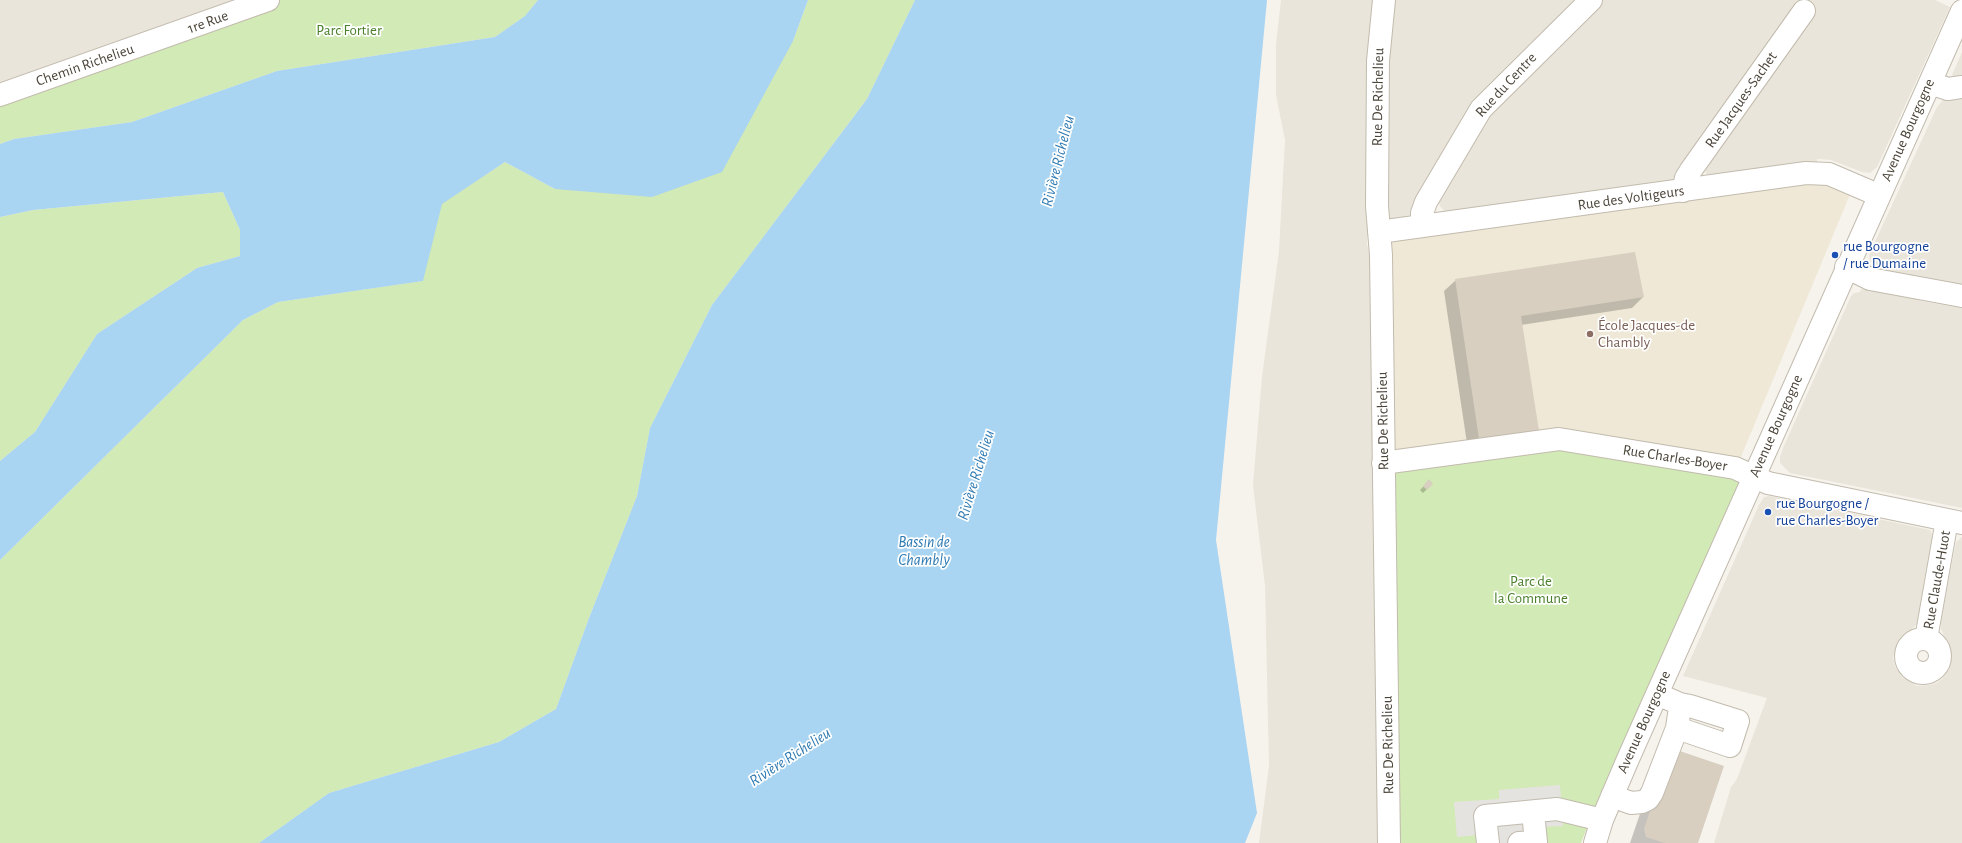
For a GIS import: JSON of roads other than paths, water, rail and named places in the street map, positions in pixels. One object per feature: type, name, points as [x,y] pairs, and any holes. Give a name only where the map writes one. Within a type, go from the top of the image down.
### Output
[{"type":"street","name":"1re Rue","points":[[170,36],[268,0]]},
{"type":"street","name":"Rue De Richelieu","points":[[1384,0],[1380,26],[1378,79],[1377,206],[1379,232],[1389,843]]},
{"type":"street","name":"Rue du Centre","points":[[1422,226],[1422,213],[1426,202],[1480,109],[1591,0]]},
{"type":"street","name":"Rue Jacques-Sachet","points":[[1683,191],[1686,178],[1691,170],[1804,11]]},
{"type":"street","name":"Avenue Bourgogne","points":[[1595,843],[1602,820],[1612,796],[1878,195],[1962,11]]},
{"type":"street","name":"Chemin Richelieu","points":[[0,95],[170,36]]},
{"type":"street","points":[[1930,83],[1948,89],[1962,87]]},
{"type":"street","name":"Rue des Voltigeurs","points":[[1379,232],[1818,173],[1840,178],[1878,195]]},
{"type":"street","points":[[1846,267],[1870,279],[1962,296]]},
{"type":"street","name":"Rue Charles-Boyer","points":[[1383,463],[1559,439],[1735,468],[1768,483],[1955,521]]},
{"type":"street","name":"Rue Claude-Huot","points":[[1926,639],[1955,521]]},
{"type":"street","points":[[1657,694],[1680,704],[1738,721],[1730,746],[1677,728]]},
{"type":"street","points":[[1612,796],[1631,804],[1648,799],[1652,793],[1677,728],[1680,704]]},
{"type":"street","points":[[1488,843],[1485,816],[1557,809],[1602,820]]},
{"type":"street","points":[[1520,843],[1536,842],[1533,812]]},
{"type":"water","points":[[538,0],[808,0],[793,41],[722,172],[652,197],[555,189],[505,162],[442,204],[423,281],[278,302],[243,320],[0,560],[0,461],[35,432],[97,334],[197,268],[240,256],[240,230],[223,192],[33,210],[0,217],[0,144],[14,139],[132,122],[277,71],[495,37],[525,16]]},
{"type":"water","name":"Bassin de Chambly","points":[[915,0],[1267,0],[1216,540],[1257,813],[1245,843],[259,843],[329,793],[499,742],[556,709],[589,618],[637,496],[650,428],[712,305],[867,99]]},
{"type":"place","name":"rue Bourgogne / rue Dumaine","points":[[1835,255]]},
{"type":"place","name":"École Jacques-de Chambly","points":[[1590,334]]},
{"type":"place","name":"rue Bourgogne / rue Charles-Boyer","points":[[1768,512]]},
{"type":"park label","name":"Parc Fortier","points":[[349,30]]},
{"type":"park label","name":"Parc de la Commune","points":[[1531,590]]},
{"type":"water label","name":"Rivière Richelieu","points":[[1058,161]]},
{"type":"water label","name":"Rivière Richelieu","points":[[976,475]]},
{"type":"water label","name":"Rivière Richelieu","points":[[790,757]]}]
